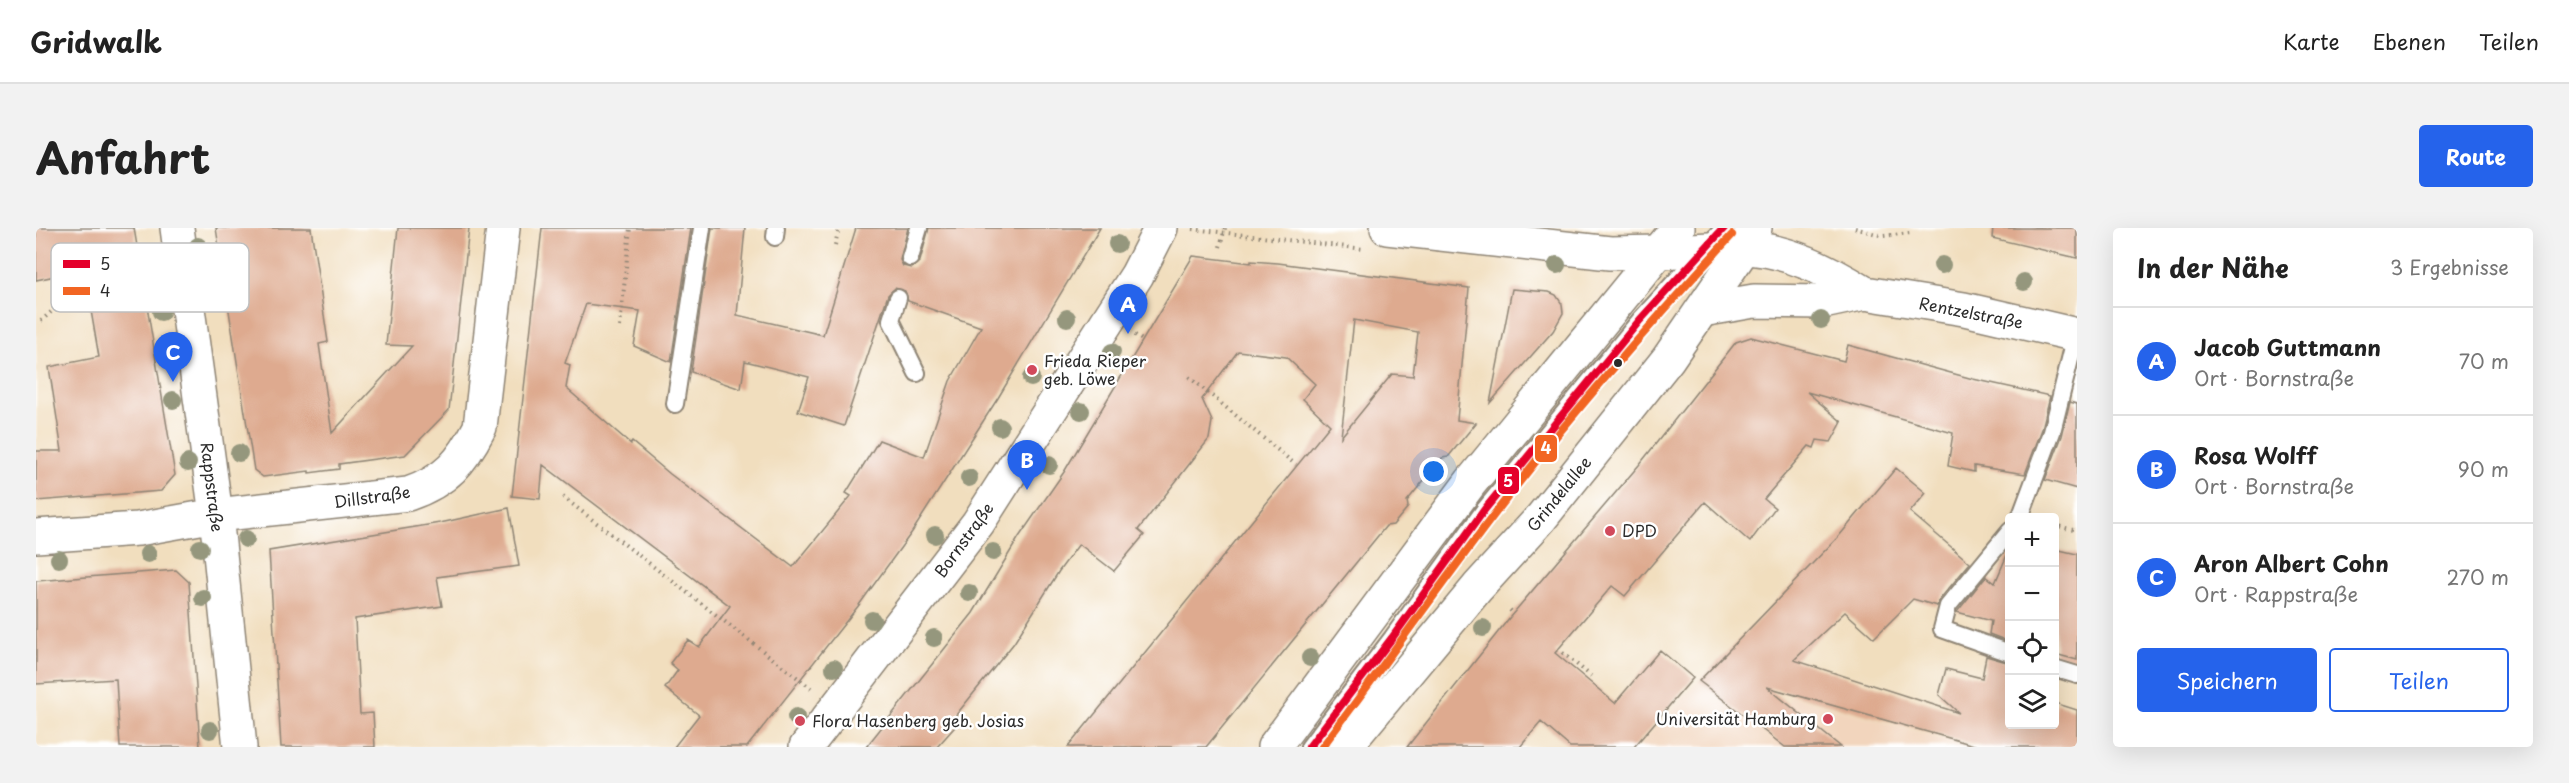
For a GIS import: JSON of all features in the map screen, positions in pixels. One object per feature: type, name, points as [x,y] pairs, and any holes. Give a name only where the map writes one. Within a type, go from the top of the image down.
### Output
[{"type":"street","name":"Rappstraße","points":[[177,228],[179,243]]},
{"type":"street","name":"Dillstraße","points":[[36,536],[138,529],[216,515],[408,494],[429,487],[452,470],[466,453],[480,427],[503,228]]},
{"type":"street","name":"Bornstraße","points":[[806,747],[978,523],[1137,275],[1161,228]]},
{"type":"street","name":"Rentzelstraße","points":[[1387,228],[1610,254],[1669,240],[1732,239],[1828,270],[1865,293]]},
{"type":"street","name":"Grindelallee","points":[[1345,747],[1478,587],[1541,518],[1668,360],[1702,310],[1732,239]]},
{"type":"street","points":[[1274,747],[1471,482],[1669,240]]},
{"type":"street","name":"Rentzelstraße","points":[[1702,310],[1754,301],[1824,302],[1865,293],[1964,309],[2077,335]]},
{"type":"street","name":"Rappstraße","points":[[188,312],[216,515],[240,747]]},
{"type":"lane","points":[[675,404],[702,228]]},
{"type":"lane","points":[[910,258],[920,228]]},
{"type":"lane","points":[[1309,747],[1392,638],[1485,509],[1640,320],[1732,239]]},
{"type":"lane","points":[[898,298],[891,320],[917,373]]},
{"type":"lane","points":[[2022,513],[2052,432],[2077,335]]},
{"type":"lane","points":[[2005,537],[1948,606],[1942,629],[2005,651]]},
{"type":"lane","points":[[2059,669],[2077,675]]},
{"type":"path","points":[[620,327],[630,228]]},
{"type":"path","points":[[835,245],[839,228]]},
{"type":"path","points":[[1220,247],[1225,228]]},
{"type":"path","points":[[1855,228],[1883,236],[1911,233]]},
{"type":"path","points":[[41,321],[51,312]]},
{"type":"path","points":[[1189,377],[1296,465]]},
{"type":"path","points":[[563,497],[838,708]]},
{"type":"path","points":[[2059,526],[2077,531]]},
{"type":"path","points":[[1558,649],[1591,676]]},
{"type":"shaded area","name":"Universität Hamburg","points":[[1699,681],[1776,742],[1790,695],[1971,747],[1637,747]]},
{"type":"building","points":[[36,228],[134,228],[136,243],[51,243],[51,277],[36,280]]},
{"type":"building","points":[[216,228],[311,228],[328,342],[319,344],[332,433],[412,346],[386,345],[398,228],[469,228],[449,410],[405,455],[339,464],[339,469],[263,477],[254,470],[229,312],[249,312],[249,243],[218,243]]},
{"type":"building","points":[[542,228],[691,228],[671,362],[634,346],[640,311],[586,304],[565,363],[570,365],[566,388],[631,444],[632,442],[670,474],[793,567],[851,496],[846,493],[879,440],[924,457],[950,381],[981,327],[908,301],[905,291],[895,288],[888,295],[844,426],[798,411],[809,377],[745,361],[741,389],[691,372],[712,228],[745,228],[737,315],[823,335],[856,228],[908,228],[900,260],[903,266],[912,268],[920,261],[929,228],[1100,228],[998,398],[912,532],[859,605],[747,747],[674,747],[699,715],[665,688],[678,670],[670,663],[688,640],[699,647],[730,606],[543,465],[540,499],[512,496]]},
{"type":"building","points":[[1993,228],[2077,228],[2077,258],[1992,238]]},
{"type":"building","points":[[1193,256],[1251,263],[1251,261],[1278,263],[1469,288],[1457,420],[1476,423],[1448,457],[1442,458],[1407,501],[1408,507],[1393,525],[1386,526],[1206,747],[1068,747],[1330,425],[1303,399],[1315,384],[1286,357],[1238,351],[1202,399],[1212,421],[1209,439],[1138,530],[1144,535],[1114,571],[1079,544],[1059,571],[1014,643],[956,715],[961,720],[937,747],[866,747],[973,613],[1019,537],[1064,472]],"holes":[[[1354,320],[1418,332],[1413,376],[1392,374],[1341,437]]]},
{"type":"building","points":[[1512,289],[1549,292],[1556,295],[1562,304],[1563,313],[1553,331],[1490,403]]},
{"type":"building","points":[[91,312],[148,312],[175,475],[161,491],[36,501],[36,451],[62,451],[49,367],[99,357]]},
{"type":"building","points":[[1751,337],[1844,361],[1848,345],[1973,379],[2050,396],[2042,429],[2025,474],[1974,466],[1974,472],[1948,466],[1953,433],[1807,392],[1842,422],[1831,442],[1817,440],[1814,448],[1809,446],[1764,499],[1775,508],[1750,542],[1705,502],[1625,596],[1612,586],[1555,653],[1615,703],[1660,650],[1693,678],[1634,747],[1570,747],[1541,722],[1520,747],[1407,747],[1510,617],[1639,465],[1736,342]]},
{"type":"building","points":[[2070,402],[2077,404],[2077,489],[2045,480],[2062,436]]},
{"type":"building","points":[[1896,468],[1926,493],[1910,512],[1970,563],[1940,599],[1937,606],[1913,599],[1874,638],[1845,612],[1794,660],[1959,713],[1939,695],[1946,669],[1982,678],[1986,656],[2005,662],[2005,729],[2059,729],[2059,704],[2077,710],[2077,747],[1981,747],[1767,687],[1841,747],[1785,747],[1699,681],[1839,536]]},
{"type":"building","points":[[509,508],[519,566],[437,577],[442,606],[355,619],[360,714],[373,713],[375,747],[281,747],[269,551],[440,523]]},
{"type":"building","points":[[2059,550],[2077,554],[2077,660],[2059,655]]},
{"type":"building","points":[[2005,560],[2005,640],[1989,634],[1991,621],[1957,612],[1986,576],[1995,583]]},
{"type":"building","points":[[176,570],[189,582],[200,747],[120,747],[116,679],[36,684],[36,581]]},
{"type":"transit line","name":"5","points":[[1309,747],[1392,638],[1485,509],[1640,320],[1724,228]]},
{"type":"transit line","name":"4","points":[[1322,747],[1521,480],[1639,338],[1732,235]]},
{"type":"place","name":"Jacob Guttmann","points":[[1128,334]]},
{"type":"place","name":"Frieda Rieper geb. Löwe","points":[[1032,370]]},
{"type":"place","name":"Aron Albert Cohn","points":[[173,382]]},
{"type":"place","name":"Rosa Wolff","points":[[1027,490]]},
{"type":"place","name":"DPD","points":[[1610,531]]},
{"type":"place","name":"Universität Hamburg","points":[[1828,719]]},
{"type":"place","name":"Flora Hasenberg geb. Josias","points":[[800,721]]}]
